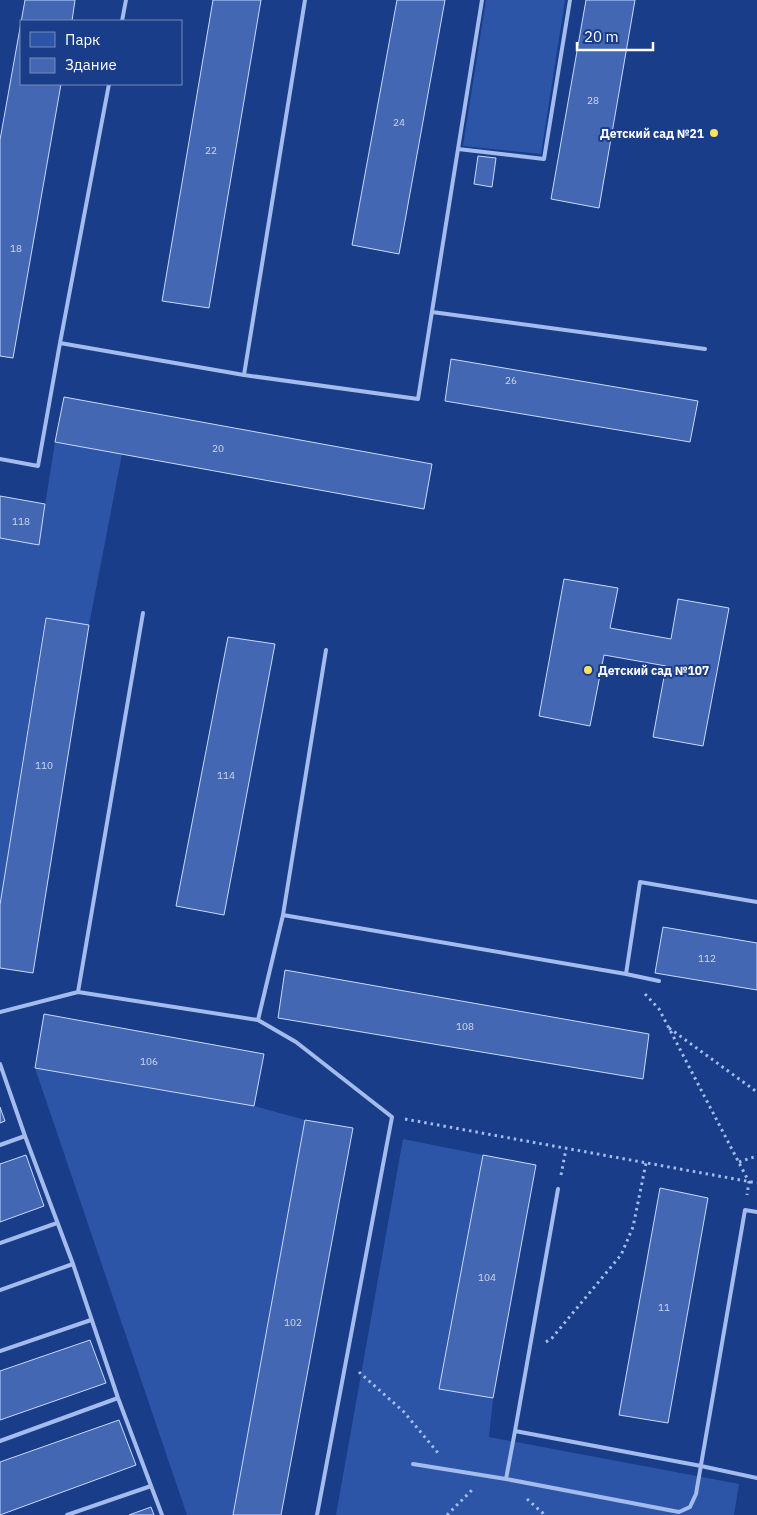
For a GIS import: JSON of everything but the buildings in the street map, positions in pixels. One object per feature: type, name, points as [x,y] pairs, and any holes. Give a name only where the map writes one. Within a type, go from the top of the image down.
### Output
[{"type":"lane","points":[[122,20],[126,0]]},
{"type":"lane","points":[[244,375],[305,0]]},
{"type":"lane","points":[[60,344],[244,375],[418,399],[482,0]]},
{"type":"lane","points":[[458,149],[544,160],[570,0]]},
{"type":"lane","points":[[0,459],[38,466],[110,85]]},
{"type":"lane","points":[[432,312],[705,350]]},
{"type":"lane","points":[[78,992],[143,613]]},
{"type":"lane","points":[[258,1020],[283,915],[326,650]]},
{"type":"lane","points":[[626,974],[640,882],[757,902]]},
{"type":"lane","points":[[283,915],[659,981]]},
{"type":"lane","points":[[0,1012],[78,992],[258,1020],[296,1042],[392,1117],[317,1515]]},
{"type":"lane","points":[[0,1064],[73,1264],[118,1398],[162,1515]]},
{"type":"lane","points":[[0,1145],[25,1136]]},
{"type":"lane","points":[[506,1479],[558,1189]]},
{"type":"lane","points":[[414,1464],[506,1479],[679,1512],[690,1507],[696,1494],[745,1210],[757,1212]]},
{"type":"lane","points":[[0,1243],[57,1223]]},
{"type":"lane","points":[[0,1290],[73,1264]]},
{"type":"lane","points":[[0,1351],[91,1320]]},
{"type":"lane","points":[[0,1441],[118,1398]]},
{"type":"lane","points":[[515,1431],[757,1478]]},
{"type":"lane","points":[[67,1515],[151,1486]]},
{"type":"path","points":[[626,974],[659,1009],[749,1182]]},
{"type":"path","points":[[668,1028],[757,1092]]},
{"type":"path","points":[[392,1117],[757,1183]]},
{"type":"path","points":[[558,1189],[566,1149]]},
{"type":"path","points":[[739,1162],[757,1156]]},
{"type":"path","points":[[528,1357],[552,1338],[621,1255],[633,1227],[646,1163]]},
{"type":"path","points":[[346,1360],[404,1412],[453,1471]]},
{"type":"path","points":[[447,1515],[485,1476]]},
{"type":"green space","points":[[486,0],[565,0],[541,154],[463,146]]},
{"type":"green space","points":[[55,442],[122,454],[89,625],[45,618],[0,905],[0,538],[39,544]]},
{"type":"green space","points":[[35,1068],[254,1106],[305,1120],[233,1515],[187,1515]]},
{"type":"green space","points":[[403,1139],[483,1155],[439,1389],[493,1398],[489,1437],[739,1484],[734,1515],[336,1515]]},
{"type":"place","name":"Детский сад №21","points":[[714,133]]},
{"type":"place","name":"Детский сад №107","points":[[588,670]]}]
